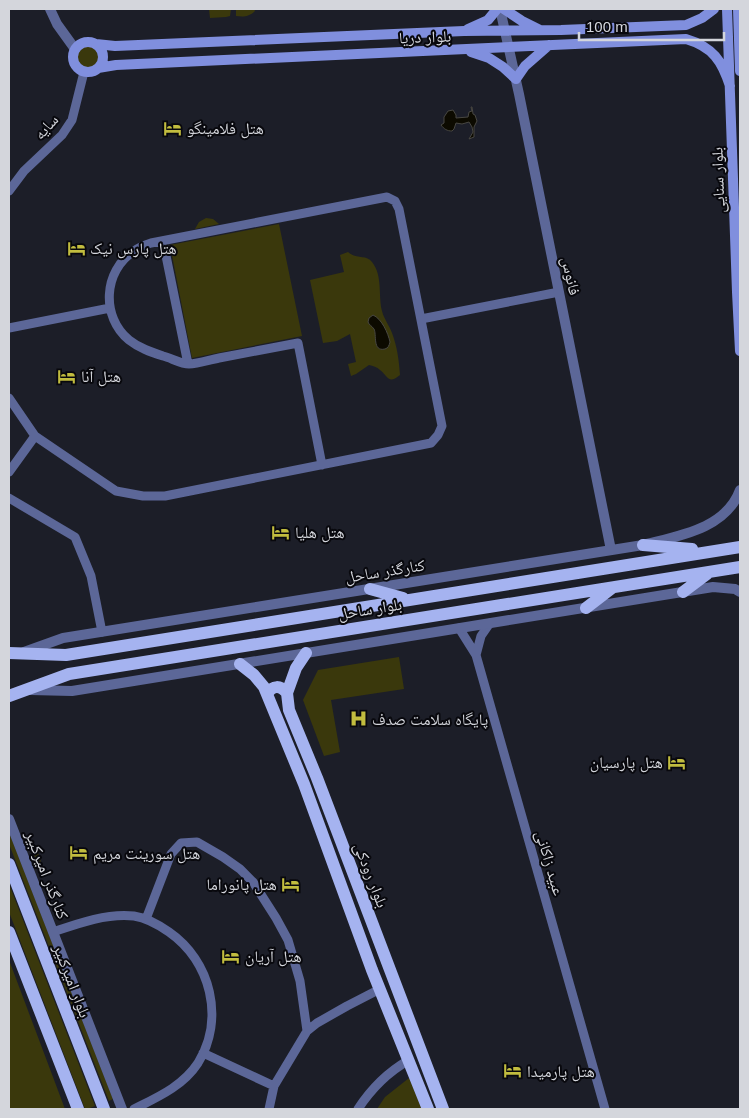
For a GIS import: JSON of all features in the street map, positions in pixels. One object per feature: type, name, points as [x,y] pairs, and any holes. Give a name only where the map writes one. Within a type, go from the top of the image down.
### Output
[{"type":"main road","points":[[464,31],[488,20],[499,9]]},
{"type":"main road","points":[[504,9],[541,30]]},
{"type":"main road","name":"بلوار دریا","points":[[96,44],[115,46],[464,31],[686,25],[702,18],[714,9]]},
{"type":"main road","name":"بلوار سنایی","points":[[727,9],[740,351]]},
{"type":"main road","points":[[738,9],[740,71]]},
{"type":"main road","name":"بلوار دریا","points":[[98,68],[116,65],[686,39],[698,42],[714,54],[725,70],[730,86]]},
{"type":"main road","points":[[86,42],[96,44],[102,51],[103,60],[94,71],[84,72],[80,70],[74,63],[74,49],[86,42]]},
{"type":"main road","points":[[465,50],[489,58],[516,79],[525,66],[549,45]]},
{"type":"main road","points":[[643,545],[712,551]]},
{"type":"main road","name":"بلوار ساحل","points":[[13,654],[66,655],[740,546]]},
{"type":"main road","name":"بلوار ساحل","points":[[9,696],[69,674],[740,567]]},
{"type":"main road","points":[[683,592],[709,572]]},
{"type":"main road","points":[[586,608],[614,586]]},
{"type":"main road","points":[[370,589],[408,600]]},
{"type":"main road","points":[[287,693],[296,668],[306,653]]},
{"type":"main road","name":"بلوار رودکی","points":[[240,664],[260,681],[266,694],[304,784],[380,989],[428,1109]]},
{"type":"main road","points":[[266,694],[270,689],[279,686],[287,693]]},
{"type":"main road","name":"بلوار رودکی","points":[[287,693],[292,719],[317,778],[443,1109]]},
{"type":"main road","name":"بلوار امیرکبیر","points":[[9,864],[104,1109]]},
{"type":"main road","points":[[9,932],[78,1109]]},
{"type":"street","points":[[50,9],[56,24],[74,49]]},
{"type":"street","name":"فانوس","points":[[499,9],[516,79],[611,550]]},
{"type":"street","name":"سایه","points":[[9,191],[24,171],[62,135],[72,120],[84,72]]},
{"type":"street","points":[[9,398],[35,436],[116,491],[143,496],[166,496],[322,465],[431,443],[438,435],[442,426],[399,209],[398,205],[391,199],[382,198],[142,246],[127,256],[120,264],[115,271],[109,289],[110,308],[116,326],[129,340],[145,350],[188,364],[298,343],[322,465]]},
{"type":"street","points":[[163,241],[188,364]]},
{"type":"street","points":[[421,319],[559,292]]},
{"type":"street","points":[[9,328],[110,308]]},
{"type":"street","points":[[9,472],[35,436]]},
{"type":"street","name":"کنارگذر ساحل","points":[[13,654],[63,638],[643,545],[706,527],[730,510],[737,500],[740,490]]},
{"type":"street","points":[[9,498],[75,537],[91,576],[102,632]]},
{"type":"street","points":[[24,690],[72,690],[713,587],[735,589],[740,592]]},
{"type":"street","points":[[476,655],[482,636],[490,623]]},
{"type":"street","name":"عبید زاکانی","points":[[459,628],[476,655],[604,1109]]},
{"type":"street","name":"کنارگذر امیرکبیر","points":[[9,819],[122,1109]]},
{"type":"street","points":[[146,919],[171,854],[181,844],[198,842],[223,857],[240,869],[253,882],[288,940],[300,982],[307,1031]]},
{"type":"street","points":[[53,932],[102,918],[118,915],[136,916],[146,919],[174,935],[185,946],[201,968],[209,988],[212,1010],[210,1032],[203,1053],[198,1063],[182,1082],[162,1095],[134,1109]]},
{"type":"street","points":[[269,1109],[274,1086],[307,1031],[380,989]]},
{"type":"street","points":[[203,1053],[274,1086]]},
{"type":"street","points":[[358,1109],[363,1100],[384,1077],[409,1060]]},
{"type":"shaded area","points":[[209,9],[231,9],[230,16],[210,18]]},
{"type":"shaded area","points":[[236,9],[254,9],[255,11],[248,15],[236,16]]},
{"type":"shaded area","points":[[88,46],[96,49],[99,57],[96,65],[88,68],[80,65],[77,57],[80,49]]},
{"type":"shaded area","points":[[471,107],[477,121],[474,127],[474,137],[469,139],[473,132],[469,122],[456,123],[452,131],[446,130],[441,125],[444,123],[444,117],[448,111],[453,110],[456,118],[468,117],[469,112],[472,111]]},
{"type":"shaded area","points":[[206,218],[213,219],[219,224],[195,229],[199,222]]},
{"type":"shaded area","points":[[279,224],[302,336],[192,358],[170,245]]},
{"type":"shaded area","points":[[348,252],[370,260],[378,273],[382,311],[394,338],[398,359],[400,375],[396,378],[388,378],[378,368],[369,365],[351,376],[348,364],[356,362],[350,334],[337,341],[323,343],[310,280],[344,272],[340,255]]},
{"type":"shaded area","points":[[373,315],[382,323],[388,335],[390,342],[385,349],[378,348],[375,331],[368,322],[369,318]]},
{"type":"shaded area","points":[[399,657],[404,689],[331,700],[340,752],[324,756],[303,700],[318,670]]},
{"type":"shaded area","points":[[9,832],[113,1099],[109,1101],[9,844]]},
{"type":"shaded area","points":[[29,843],[39,856],[41,871]]},
{"type":"shaded area","points":[[9,884],[95,1106],[87,1109],[85,1109],[9,912]]},
{"type":"shaded area","points":[[9,960],[65,1109],[9,1109]]},
{"type":"shaded area","points":[[409,1078],[422,1109],[377,1109],[385,1097]]},
{"type":"place","name":"هتل فلامینگو","points":[[173,128]]},
{"type":"place","name":"هتل پارس نیک","points":[[76,248]]},
{"type":"place","name":"هتل آنا","points":[[67,376]]},
{"type":"place","name":"هتل هلیا","points":[[281,532]]},
{"type":"place","name":"پایگاه سلامت صدف","points":[[358,719]]},
{"type":"place","name":"هتل پارسیان","points":[[677,762]]},
{"type":"place","name":"هتل سورینت مريم","points":[[79,853]]},
{"type":"place","name":"هتل پانوراما","points":[[291,884]]},
{"type":"place","name":"هتل آریان","points":[[231,956]]},
{"type":"place","name":"هتل پارمیدا","points":[[513,1071]]}]
